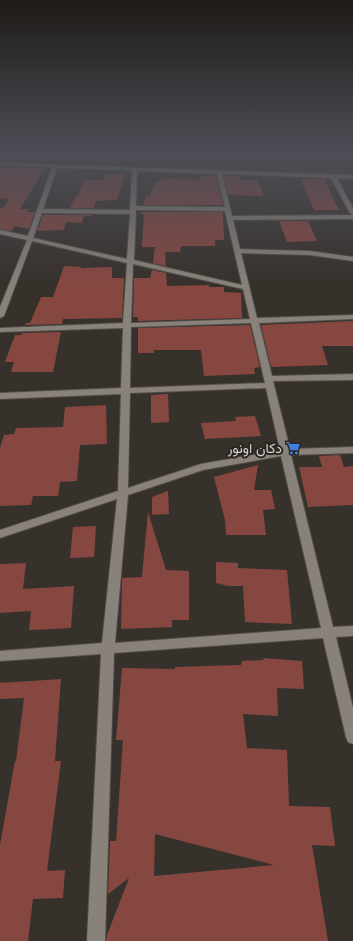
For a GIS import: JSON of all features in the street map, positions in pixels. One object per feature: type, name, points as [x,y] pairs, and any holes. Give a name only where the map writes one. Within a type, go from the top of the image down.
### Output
[{"type":"street","points":[[0,316],[30,239],[45,196]]},
{"type":"street","points":[[96,941],[108,649],[123,491],[126,326],[133,196]]},
{"type":"street","points":[[225,196],[353,737]]},
{"type":"street","points":[[344,196],[353,213]]},
{"type":"street","points":[[39,212],[132,210],[353,217]]},
{"type":"street","points":[[0,232],[246,288]]},
{"type":"street","points":[[238,251],[310,252],[353,259]]},
{"type":"street","points":[[0,330],[353,317]]},
{"type":"street","points":[[0,396],[126,392],[353,377]]},
{"type":"street","points":[[0,534],[123,491],[201,467],[286,452],[353,450]]},
{"type":"street","points":[[0,656],[353,630]]},
{"type":"building","points":[[0,196],[28,196],[20,209],[28,209],[27,212],[35,212],[29,229],[15,226],[11,231],[0,229],[0,208],[2,209],[9,199],[0,198]]},
{"type":"building","points":[[118,196],[117,200],[96,201],[94,208],[70,208],[75,197]]},
{"type":"building","points":[[146,196],[221,196],[223,205],[143,205]]},
{"type":"building","points":[[308,196],[332,196],[339,210],[314,210]]},
{"type":"building","points":[[142,212],[223,212],[224,240],[215,240],[215,246],[181,246],[180,252],[165,252],[166,266],[153,263],[155,247],[142,247],[144,214],[141,214]]},
{"type":"building","points":[[43,215],[92,216],[84,216],[82,223],[66,222],[64,230],[37,231]]},
{"type":"building","points":[[279,221],[308,221],[317,241],[287,242]]},
{"type":"building","points":[[64,266],[81,268],[112,267],[112,278],[124,278],[122,318],[63,319],[62,324],[25,325],[26,323],[30,323],[41,297],[53,297]]},
{"type":"building","points":[[152,270],[166,273],[167,286],[209,285],[209,287],[224,287],[224,292],[241,293],[242,318],[138,321],[138,317],[133,317],[134,278],[150,278]]},
{"type":"building","points":[[353,321],[353,346],[322,346],[328,365],[271,367],[261,325]]},
{"type":"building","points":[[250,325],[260,367],[254,368],[255,374],[204,376],[201,350],[154,350],[154,353],[138,353],[138,328]]},
{"type":"building","points":[[61,332],[53,372],[11,372],[14,362],[5,362],[15,335],[21,335],[22,333]]},
{"type":"building","points":[[168,394],[169,422],[151,423],[151,395]]},
{"type":"building","points":[[106,405],[107,444],[80,445],[77,481],[60,482],[58,496],[33,496],[31,505],[0,506],[0,448],[4,435],[14,434],[16,428],[63,427],[65,407]]},
{"type":"building","points":[[255,416],[261,436],[205,439],[201,423],[236,421],[235,417]]},
{"type":"building","points":[[340,455],[344,467],[353,466],[353,505],[308,507],[299,467],[322,467],[319,456]]},
{"type":"building","points":[[258,465],[254,490],[271,490],[275,509],[263,510],[266,535],[226,535],[225,520],[214,477]]},
{"type":"building","points":[[168,491],[169,514],[152,515],[152,497]]},
{"type":"building","points":[[148,512],[166,570],[189,571],[189,620],[172,620],[172,627],[121,629],[122,578],[142,577]]},
{"type":"building","points":[[96,526],[94,557],[70,558],[73,527]]},
{"type":"building","points":[[216,562],[238,563],[238,568],[287,570],[292,624],[245,622],[243,586],[228,586],[216,583]]},
{"type":"building","points":[[26,563],[23,589],[74,586],[71,628],[29,630],[31,611],[0,613],[0,564]]},
{"type":"building","points":[[263,658],[302,661],[304,689],[277,688],[278,716],[243,714],[247,748],[287,750],[289,806],[330,807],[335,846],[312,845],[328,941],[106,941],[129,878],[108,894],[110,841],[116,841],[123,740],[116,740],[122,668],[175,669],[175,667],[241,665],[242,661],[264,660]],"holes":[[[155,834],[274,865],[154,876]]]},
{"type":"building","points":[[61,679],[55,761],[61,761],[47,871],[65,870],[63,898],[33,899],[28,941],[0,941],[0,845],[16,761],[24,698],[0,699],[0,683]]},
{"type":"place","name":"دكان اونور","points":[[293,448]]}]
